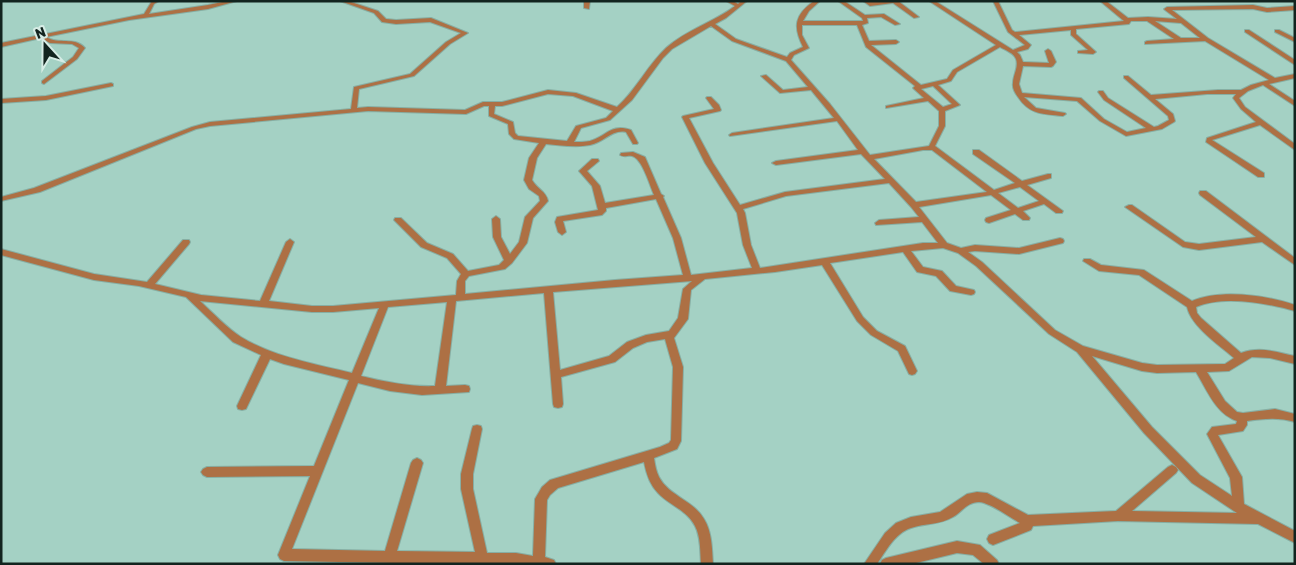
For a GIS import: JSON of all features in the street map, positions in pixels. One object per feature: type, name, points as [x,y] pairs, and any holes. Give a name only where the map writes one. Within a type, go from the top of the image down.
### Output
[{"type":"street","points":[[146,14],[152,3],[157,1]]},
{"type":"street","points":[[1,45],[146,14],[208,7],[235,1]]},
{"type":"street","points":[[342,1],[376,12],[384,21],[432,20],[465,32],[448,43],[412,75],[356,88],[354,110]]},
{"type":"street","points":[[728,1],[739,6]]},
{"type":"street","points":[[570,142],[578,127],[605,120],[630,99],[666,52],[745,1]]},
{"type":"street","points":[[788,60],[792,54],[806,48],[799,33],[800,23],[803,14],[818,1]]},
{"type":"street","points":[[840,1],[864,17],[882,15],[897,24]]},
{"type":"street","points":[[865,1],[870,4],[894,1],[916,17]]},
{"type":"street","points":[[931,1],[1019,57],[1020,64],[1015,84],[1019,95],[1033,111],[1063,114]]},
{"type":"street","points":[[995,1],[1014,34],[1028,47],[1012,52]]},
{"type":"street","points":[[1102,1],[1127,20],[1182,21]]},
{"type":"street","points":[[1248,1],[1267,10],[1295,8]]},
{"type":"street","points":[[1258,7],[1167,9],[1206,39],[1275,81]]},
{"type":"street","points":[[800,23],[859,23],[866,22],[864,17]]},
{"type":"street","points":[[1148,19],[1180,40]]},
{"type":"street","points":[[1014,34],[1124,23],[1128,22],[1127,20]]},
{"type":"street","points":[[859,23],[867,43],[873,50],[918,86],[949,80],[952,78],[952,72],[1000,44]]},
{"type":"street","points":[[711,24],[734,40],[788,60],[839,119],[866,155],[914,205],[944,245]]},
{"type":"street","points":[[1074,27],[1073,34],[1093,52],[1080,52]]},
{"type":"street","points":[[1247,31],[1295,63]]},
{"type":"street","points":[[1277,31],[1295,40]]},
{"type":"street","points":[[40,36],[48,42],[76,42],[82,48],[75,58],[44,82]]},
{"type":"street","points":[[1147,43],[1206,39]]},
{"type":"street","points":[[867,43],[896,42]]},
{"type":"street","points":[[1020,64],[1051,65],[1053,62],[1048,51]]},
{"type":"street","points":[[764,76],[782,92],[813,88]]},
{"type":"street","points":[[1150,96],[1181,96],[1218,91],[1240,92],[1295,76]]},
{"type":"street","points":[[1019,95],[1079,100],[1102,120],[1126,134],[1166,126],[1173,119],[1150,96],[1126,77]]},
{"type":"street","points":[[934,84],[957,105],[942,110]]},
{"type":"street","points":[[1264,84],[1295,104]]},
{"type":"street","points":[[1,101],[46,98],[111,85]]},
{"type":"street","points":[[918,86],[917,90],[942,110]]},
{"type":"street","points":[[1,199],[37,190],[200,126],[354,110],[471,111],[483,104],[492,105],[542,92],[574,94],[618,110]]},
{"type":"street","points":[[1101,92],[1106,99],[1152,129]]},
{"type":"street","points":[[1240,92],[1236,98],[1237,101],[1295,148]]},
{"type":"street","points":[[709,98],[717,106],[718,110],[685,117],[715,175],[738,208],[749,252],[757,271]]},
{"type":"street","points":[[888,107],[928,99]]},
{"type":"street","points":[[492,105],[491,114],[511,123],[513,137],[544,141],[590,142],[606,133],[624,130],[629,132],[635,143]]},
{"type":"street","points":[[931,148],[942,126],[942,110]]},
{"type":"street","points":[[732,135],[839,119]]},
{"type":"street","points":[[1261,175],[1208,142],[1209,139],[1214,137],[1262,122]]},
{"type":"street","points":[[440,390],[456,299],[461,281],[466,274],[498,268],[509,261],[523,243],[529,217],[544,201],[543,195],[532,187],[528,180],[533,158],[544,141]]},
{"type":"street","points":[[776,163],[931,148],[940,151],[1026,218]]},
{"type":"street","points":[[976,152],[1058,211]]},
{"type":"street","points":[[624,155],[633,154],[642,159],[677,238],[688,278]]},
{"type":"street","points":[[562,232],[560,219],[602,211],[596,186],[583,171],[596,161]]},
{"type":"street","points":[[914,205],[993,192],[1048,176]]},
{"type":"street","points":[[738,208],[785,194],[889,180]]},
{"type":"street","points":[[1203,194],[1295,262]]},
{"type":"street","points":[[602,206],[660,196]]},
{"type":"street","points":[[989,220],[1046,201]]},
{"type":"street","points":[[1129,207],[1183,244],[1199,247],[1262,239]]},
{"type":"street","points":[[496,219],[497,237],[509,261]]},
{"type":"street","points":[[879,223],[925,219]]},
{"type":"street","points":[[398,220],[424,245],[450,256],[466,274]]},
{"type":"street","points":[[961,251],[974,248],[1020,251],[1060,241]]},
{"type":"street","points":[[149,285],[186,242]]},
{"type":"street","points":[[263,304],[290,242]]},
{"type":"street","points":[[1,252],[94,276],[149,285],[189,296],[312,309],[384,306],[614,283],[688,278],[757,271],[944,245],[961,251],[991,274],[1052,332],[1080,349],[1142,367],[1157,369],[1226,368],[1236,364],[1246,354],[1295,360]]},
{"type":"street","points":[[905,249],[920,270],[939,274],[953,289],[972,292]]},
{"type":"street","points":[[824,261],[863,323],[874,333],[902,349],[912,371]]},
{"type":"street","points":[[1087,261],[1099,268],[1142,272],[1191,305],[1193,314],[1198,320],[1240,358]]},
{"type":"street","points":[[384,306],[282,559],[389,557],[545,562],[542,499],[546,491],[554,484],[648,456],[673,446],[676,441],[678,367],[669,338],[683,319],[687,289],[703,276]]},
{"type":"street","points":[[548,290],[558,404]]},
{"type":"street","points":[[189,296],[236,338],[267,354],[355,379],[407,390],[465,389]]},
{"type":"street","points":[[1191,305],[1200,301],[1229,299],[1275,301],[1295,308]]},
{"type":"street","points":[[556,375],[612,359],[630,345],[646,339],[671,334]]},
{"type":"street","points":[[1080,349],[1174,459],[1196,479],[1238,508],[1295,537]]},
{"type":"street","points":[[242,406],[267,354]]},
{"type":"street","points":[[1199,368],[1225,408],[1234,416],[1242,418],[1265,414],[1279,414],[1295,418]]},
{"type":"street","points":[[1238,508],[1236,477],[1212,434],[1216,430],[1239,428],[1242,424],[1242,418]]},
{"type":"street","points":[[477,429],[467,474],[467,489],[482,559]]},
{"type":"street","points":[[648,456],[653,480],[663,492],[690,511],[700,522],[704,536],[707,564]]},
{"type":"street","points":[[389,557],[417,463]]},
{"type":"street","points":[[1118,516],[1172,470]]},
{"type":"street","points":[[207,472],[318,471]]},
{"type":"street","points":[[870,564],[889,537],[900,528],[912,522],[950,513],[967,499],[977,497],[987,498],[1018,518],[1029,522],[1118,516],[1257,519]]},
{"type":"street","points":[[994,539],[1027,526],[1029,522]]},
{"type":"street","points":[[886,564],[957,547],[968,547],[976,549],[993,564]]}]
